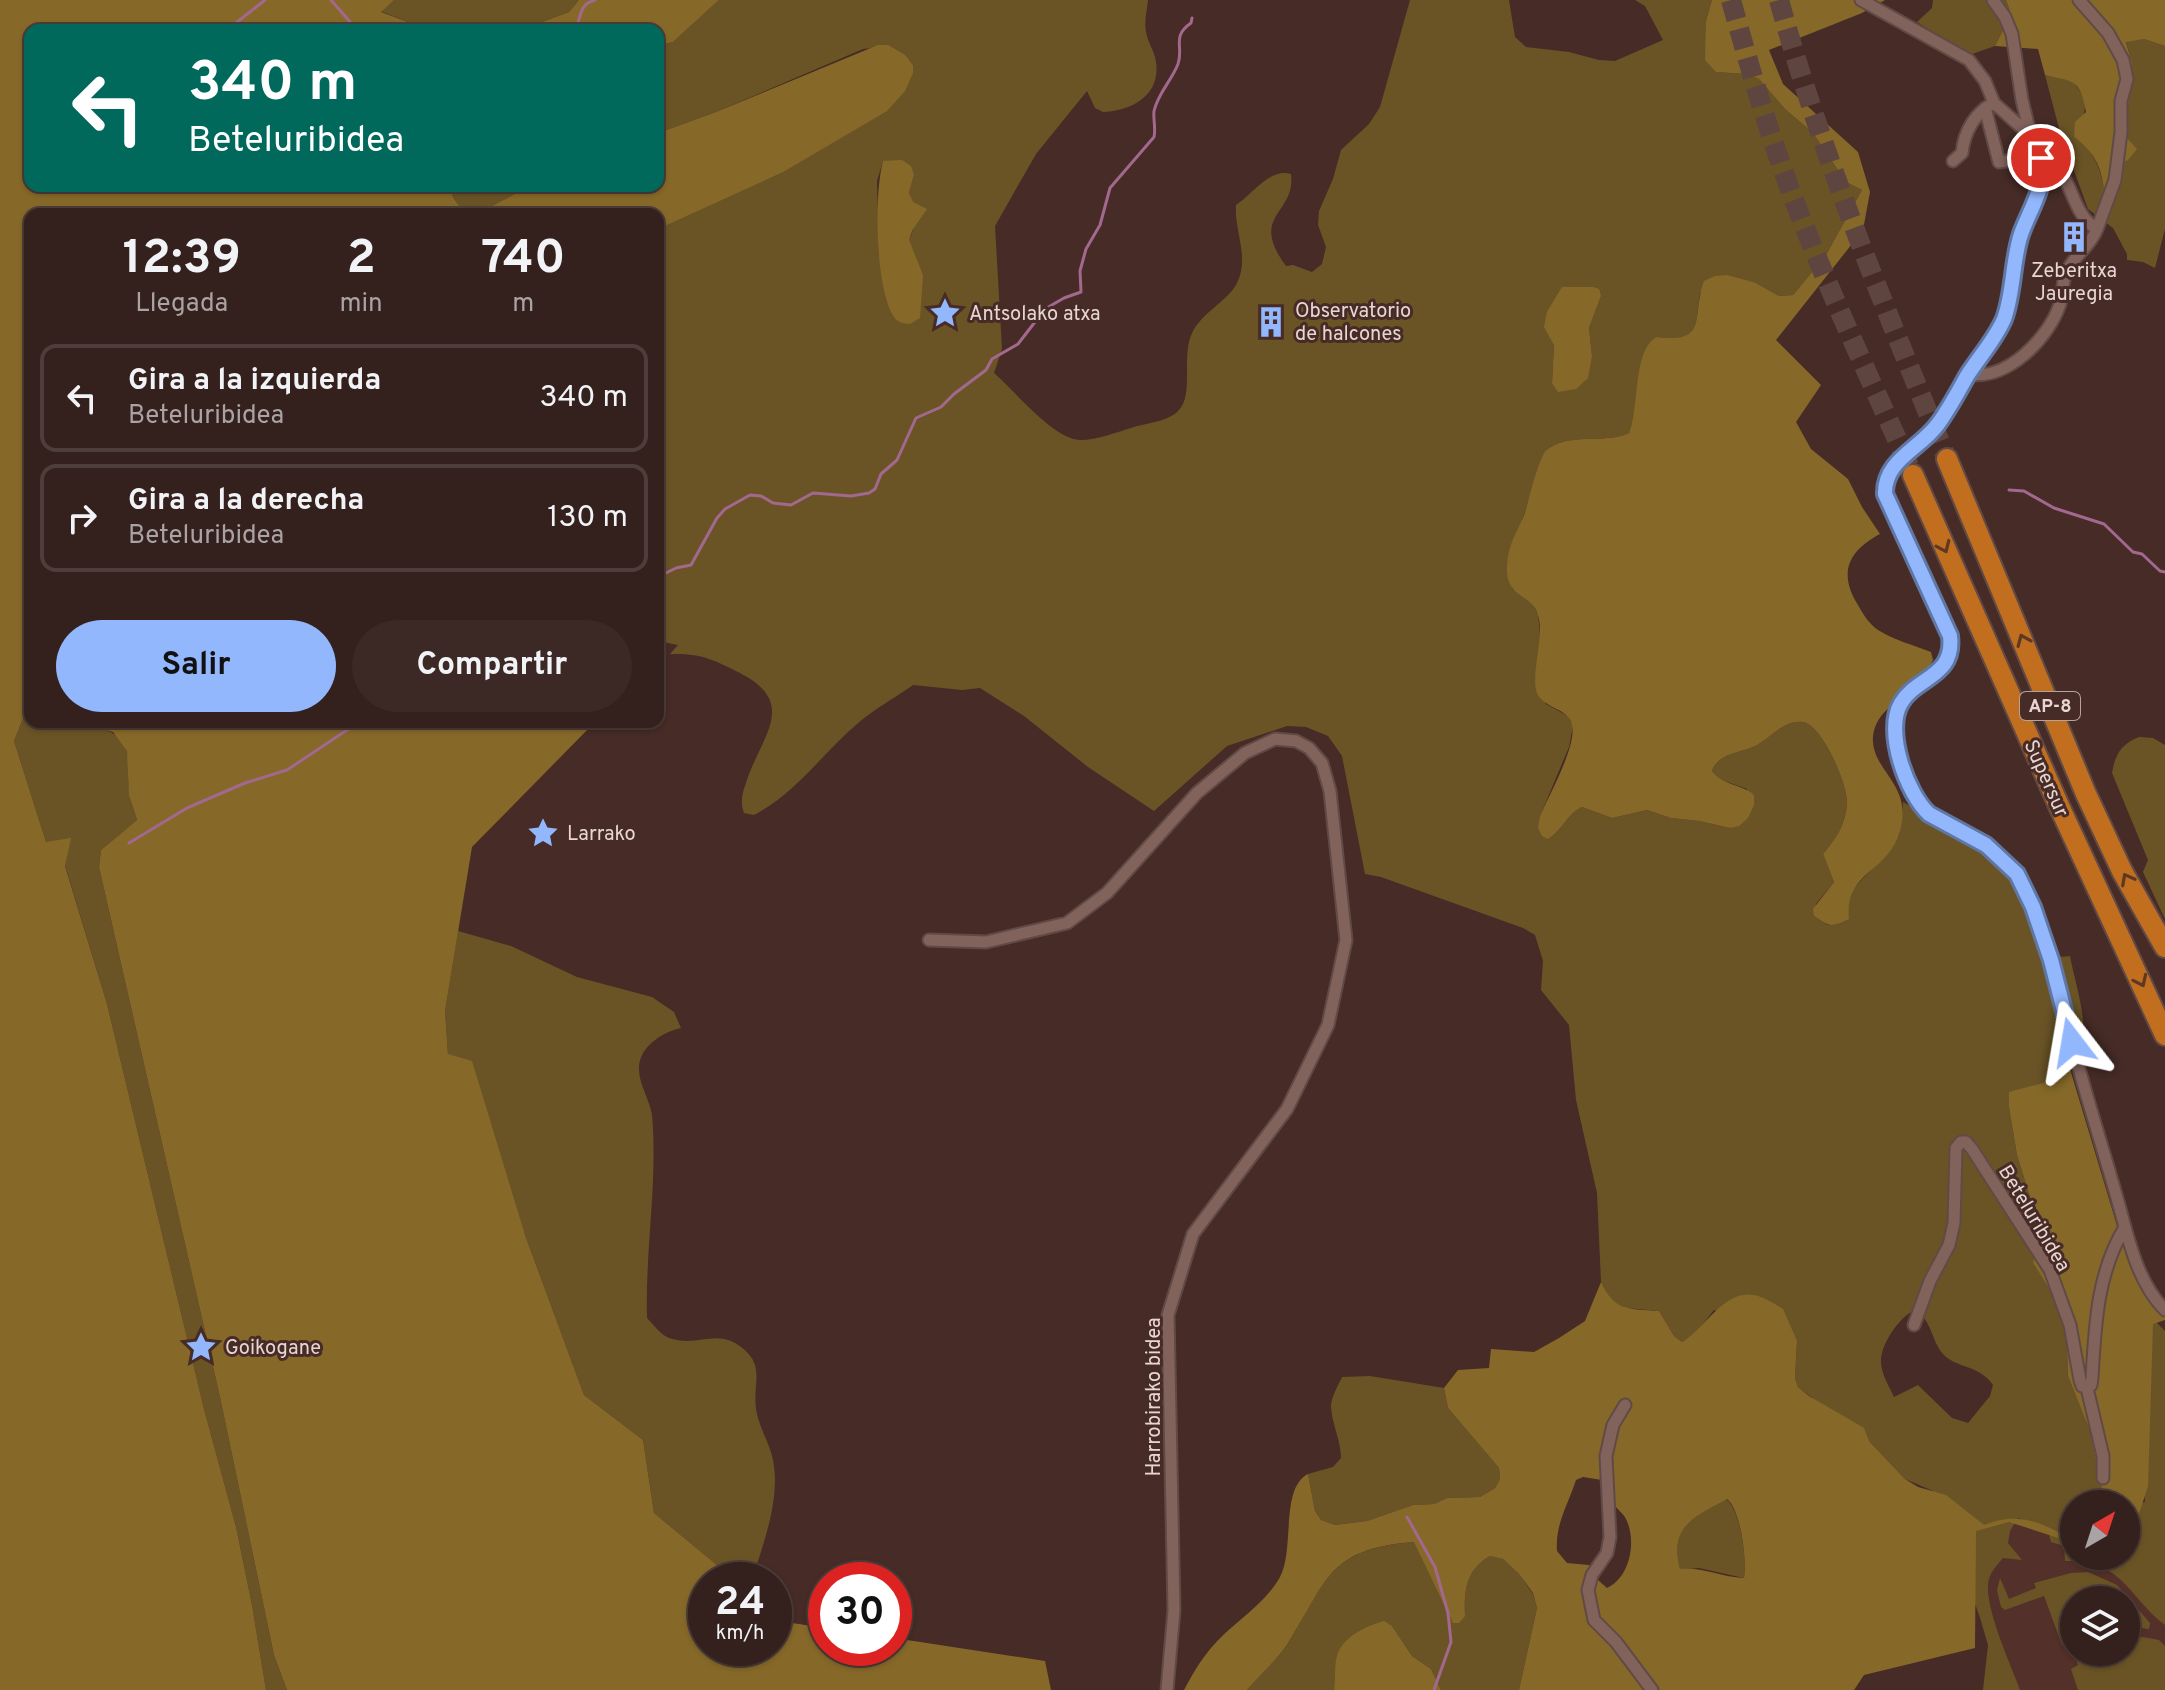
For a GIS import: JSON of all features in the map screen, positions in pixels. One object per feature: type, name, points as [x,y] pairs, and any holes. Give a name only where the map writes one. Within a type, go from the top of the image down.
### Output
[{"type":"highway","name":"Supersur","points":[[1947,459],[2086,794],[2122,871],[2165,947]]},
{"type":"highway","name":"Supersur","points":[[1913,475],[2060,808],[2165,1035]]},
{"type":"street","points":[[1861,0],[1969,60],[1980,74],[1999,162],[2040,157],[2050,161],[2061,171],[2079,211],[2097,229]]},
{"type":"street","points":[[1993,0],[2012,34],[2031,137],[2044,171],[2034,208],[2022,234],[2004,318],[1939,424],[1891,468],[1885,484],[1885,494],[1950,636],[1951,646],[1948,658],[1939,671],[1908,694],[1900,704],[1896,734],[1900,763],[1921,806],[1929,814],[1986,845],[2017,874],[2051,960],[2125,1227],[2144,1278],[2165,1310]]},
{"type":"street","points":[[1969,374],[1983,377],[1992,374],[2033,348],[2060,304],[2066,275],[2079,252],[2091,244],[2115,180],[2121,101],[2127,79],[2123,60],[2108,33],[2079,0]]},
{"type":"street","points":[[1989,105],[2031,137]]},
{"type":"street","points":[[1953,161],[1962,153],[1963,142],[1972,123],[1989,105]]},
{"type":"street","name":"Harrobirako bidea","points":[[929,940],[986,942],[1067,923],[1107,893],[1180,810],[1245,753],[1275,739],[1296,741],[1309,748],[1322,763],[1330,791],[1346,940],[1328,1025],[1287,1109],[1193,1234],[1168,1315],[1174,1610],[1167,1690]]},
{"type":"street","name":"Beteluribidea","points":[[1914,1325],[1930,1281],[1949,1245],[1954,1223],[1956,1148],[1961,1142],[1966,1142],[2050,1270],[2070,1325],[2080,1380],[2082,1386],[2087,1388]]},
{"type":"street","points":[[2103,1478],[2103,1456],[2087,1388],[2092,1378],[2101,1286],[2113,1247],[2125,1227]]},
{"type":"street","points":[[1625,1405],[1613,1425],[1606,1456],[1610,1537],[1607,1553],[1592,1575],[1588,1590],[1594,1620],[1616,1642],[1652,1690]]},
{"type":"shaded area","points":[[0,0],[394,0],[381,12],[414,24],[24,24],[24,192],[451,192],[462,208],[24,208],[24,716],[14,741],[46,842],[71,838],[65,866],[107,1004],[204,1409],[236,1527],[266,1690],[0,1690]]},
{"type":"shaded area","points":[[394,0],[579,0],[569,12],[537,24],[414,24],[380,11]]},
{"type":"shaded area","points":[[579,0],[719,0],[673,42],[664,44],[664,24],[537,24],[569,12]]},
{"type":"shaded area","points":[[719,0],[1148,0],[1145,28],[1155,58],[1156,74],[1149,92],[1134,104],[1103,112],[1095,108],[1087,91],[1036,154],[995,226],[1002,349],[994,373],[1046,423],[1069,438],[1080,440],[1158,421],[1179,410],[1186,395],[1187,353],[1192,333],[1233,289],[1241,273],[1236,205],[1268,178],[1291,174],[1291,188],[1272,225],[1271,235],[1286,266],[1293,265],[1312,272],[1322,264],[1326,247],[1318,225],[1319,211],[1341,150],[1369,124],[1380,107],[1410,0],[1509,0],[1515,37],[1526,47],[1615,61],[1663,40],[1645,6],[1635,0],[1712,0],[1706,21],[1716,72],[1746,74],[1759,79],[1785,109],[1813,133],[1846,182],[1862,190],[1826,255],[1793,295],[1779,296],[1756,283],[1700,293],[1692,331],[1681,338],[1657,337],[1643,359],[1629,433],[1564,441],[1545,451],[1523,517],[1512,588],[1532,603],[1538,614],[1541,646],[1535,681],[1546,704],[1568,716],[1573,726],[1569,747],[1540,816],[1548,839],[1582,807],[1612,818],[1647,810],[1671,818],[1730,828],[1747,789],[1716,778],[1712,771],[1715,765],[1723,758],[1759,744],[1789,724],[1802,722],[1810,725],[1826,744],[1844,785],[1847,805],[1839,831],[1823,854],[1834,882],[1816,904],[1814,916],[1828,925],[1847,904],[1850,892],[1892,848],[1902,818],[1903,802],[1975,843],[2001,864],[2046,950],[2054,956],[2070,956],[2082,1016],[2082,1046],[2077,1060],[2055,1081],[2009,1107],[2017,1155],[2038,1223],[2033,1263],[2066,1322],[2068,1376],[2089,1429],[2102,1490],[2060,1490],[2060,1545],[2051,1542],[2047,1527],[2018,1518],[2010,1531],[2008,1543],[2022,1560],[2003,1558],[1991,1573],[1988,1590],[1993,1618],[2020,1690],[1983,1690],[1988,1645],[1933,1491],[1905,1479],[1869,1441],[1798,1387],[1795,1378],[1797,1341],[1714,1310],[1694,1335],[1682,1342],[1674,1336],[1659,1311],[1626,1308],[1609,1300],[1601,1282],[1597,1193],[1576,1100],[1569,1025],[1541,990],[1543,961],[1535,935],[1381,877],[1365,874],[1342,756],[1328,736],[1306,727],[1287,726],[1227,746],[1154,811],[1088,767],[1024,716],[980,688],[962,690],[913,685],[870,713],[844,735],[783,796],[754,815],[744,813],[743,790],[771,722],[772,709],[768,697],[758,685],[740,673],[698,656],[670,654],[678,645],[664,642],[664,226],[708,204],[913,65],[902,54],[891,49],[863,49],[664,131],[664,44],[673,42]],"holes":[[[883,161],[914,175],[909,193],[914,216],[912,234],[903,245],[879,257],[877,181]],[[1601,296],[1589,328],[1592,356],[1552,383],[1554,345]],[[1915,1310],[1921,1314],[1948,1359],[1975,1370],[1993,1385],[1990,1396],[1968,1423],[1952,1418],[1918,1385],[1894,1397],[1882,1371],[1882,1354],[1892,1332]]]},
{"type":"shaded area","points":[[1712,0],[1885,0],[1862,13],[1769,50],[1783,84],[1858,152],[1870,192],[1863,230],[1776,340],[1821,385],[1796,422],[1811,449],[1848,479],[1880,534],[1860,548],[1850,564],[1848,583],[1860,608],[1878,630],[1931,652],[1933,660],[1919,682],[1884,713],[1875,727],[1874,749],[1898,792],[1902,821],[1891,850],[1852,892],[1849,919],[1834,924],[1827,924],[1814,916],[1813,909],[1834,882],[1823,854],[1842,826],[1846,796],[1839,771],[1826,744],[1810,725],[1802,722],[1789,724],[1759,744],[1723,758],[1715,765],[1712,771],[1716,776],[1754,795],[1754,805],[1748,818],[1739,826],[1730,828],[1671,818],[1647,810],[1612,818],[1582,807],[1548,839],[1542,836],[1538,828],[1540,816],[1570,745],[1572,725],[1566,715],[1537,693],[1538,615],[1533,605],[1513,588],[1508,580],[1507,566],[1511,544],[1545,451],[1564,441],[1629,433],[1644,354],[1657,337],[1673,338],[1691,332],[1704,281],[1727,275],[1756,283],[1779,296],[1793,295],[1826,255],[1862,190],[1846,182],[1813,133],[1785,109],[1759,79],[1746,74],[1716,72],[1705,60],[1706,21]]},
{"type":"shaded area","points":[[1933,0],[2006,0],[2011,14],[1995,46],[1969,55],[1917,22],[1932,8]]},
{"type":"shaded area","points":[[2006,0],[2165,0],[2165,46],[2144,39],[2126,42],[2132,63],[2126,137],[2137,149],[2128,160],[2112,167],[2104,188],[2095,159],[2074,137],[2075,122],[2086,112],[2078,88],[2070,81],[2045,75],[2038,49],[1995,46],[2011,14]]},
{"type":"shaded area","points":[[2144,39],[2165,46],[2165,229],[2155,268],[2143,262],[2127,260],[2127,254],[2113,228],[2088,209],[2060,132],[2045,75],[2071,79],[2082,94],[2084,114],[2074,137],[2094,158],[2104,186],[2126,137],[2132,63],[2126,41]]},
{"type":"shaded area","points":[[878,45],[888,45],[905,55],[913,65],[913,73],[905,91],[887,111],[783,172],[664,226],[664,208],[486,208],[519,192],[664,192],[664,131]]},
{"type":"shaded area","points":[[902,160],[911,166],[914,175],[909,193],[913,202],[927,209],[909,240],[923,275],[920,318],[910,324],[896,319],[888,303],[878,240],[878,195],[883,161]]},
{"type":"shaded area","points":[[451,192],[519,192],[486,208],[462,208]]},
{"type":"shaded area","points":[[1562,287],[1593,287],[1599,289],[1601,296],[1589,328],[1592,356],[1588,378],[1576,389],[1558,392],[1552,383],[1554,345],[1544,327],[1547,312]]},
{"type":"shaded area","points":[[24,716],[24,728],[101,728],[121,740],[127,751],[130,793],[137,820],[101,850],[99,867],[220,1397],[274,1655],[287,1690],[266,1690],[236,1527],[204,1409],[107,1004],[65,865],[68,846],[58,841],[46,842],[14,741]]},
{"type":"shaded area","points":[[100,728],[589,728],[472,847],[445,1011],[448,1054],[472,1061],[525,1235],[584,1395],[643,1440],[654,1513],[713,1562],[688,1562],[688,1666],[792,1666],[792,1623],[808,1625],[808,1666],[912,1666],[912,1641],[1045,1661],[1051,1690],[287,1690],[274,1655],[220,1397],[99,867],[101,850],[137,820],[129,795],[127,751],[113,732]]},
{"type":"shaded area","points":[[2139,737],[2153,738],[2165,745],[2165,919],[2143,872],[2148,860],[2112,773],[2120,751]]},
{"type":"shaded area","points":[[458,931],[511,946],[577,977],[652,997],[674,1012],[681,1028],[648,1046],[639,1067],[652,1115],[653,1140],[647,1318],[669,1338],[727,1340],[746,1351],[752,1359],[756,1375],[757,1414],[771,1452],[775,1480],[769,1524],[757,1562],[713,1562],[654,1513],[643,1440],[584,1395],[525,1235],[448,1054],[445,1011]]},
{"type":"shaded area","points":[[2070,1069],[2118,1229],[2139,1285],[2165,1316],[2165,1320],[2153,1324],[2148,1486],[2140,1511],[2140,1490],[2102,1490],[2089,1429],[2068,1376],[2066,1322],[2033,1263],[2038,1223],[2017,1155],[2009,1092],[2058,1079]]},
{"type":"shaded area","points":[[1601,1282],[1611,1298],[1624,1307],[1659,1311],[1674,1336],[1682,1342],[1733,1298],[1754,1295],[1765,1299],[1783,1309],[1797,1341],[1795,1378],[1798,1387],[1864,1428],[1869,1441],[1905,1479],[1918,1487],[1946,1495],[1984,1525],[2020,1519],[2060,1533],[2060,1538],[2009,1522],[1976,1531],[1975,1648],[1864,1675],[1854,1690],[1519,1690],[1537,1608],[1533,1593],[1503,1559],[1490,1556],[1471,1574],[1465,1598],[1465,1616],[1459,1623],[1453,1623],[1414,1542],[1385,1546],[1346,1560],[1323,1585],[1284,1649],[1247,1690],[1184,1690],[1211,1648],[1257,1606],[1280,1577],[1287,1551],[1291,1505],[1299,1481],[1308,1474],[1315,1511],[1321,1520],[1335,1525],[1367,1521],[1413,1505],[1434,1504],[1447,1498],[1480,1497],[1495,1488],[1500,1479],[1499,1468],[1448,1408],[1444,1388],[1458,1370],[1489,1368],[1491,1349],[1534,1352],[1585,1321]],"holes":[[[1583,1477],[1602,1480],[1611,1501],[1625,1517],[1631,1538],[1626,1568],[1607,1588],[1589,1565],[1567,1563],[1557,1551],[1558,1532],[1576,1480]],[[1727,1499],[1732,1505],[1744,1548],[1744,1578],[1680,1569],[1678,1542],[1687,1525],[1704,1511]]]},
{"type":"shaded area","points":[[2149,1315],[2165,1331],[2165,1625],[2140,1601],[2140,1586],[2127,1586],[2106,1570],[2140,1570],[2140,1503],[2145,1502],[2130,1357]]},
{"type":"shaded area","points":[[1370,1376],[1444,1388],[1448,1408],[1499,1468],[1500,1479],[1495,1488],[1480,1497],[1447,1498],[1434,1504],[1413,1505],[1367,1521],[1335,1525],[1321,1520],[1315,1511],[1308,1474],[1333,1467],[1341,1458],[1332,1413],[1333,1395],[1342,1377]]},
{"type":"shaded area","points":[[2012,1482],[2060,1539],[2060,1570],[2140,1570],[2140,1536],[2165,1500],[2165,1690],[1983,1690],[1988,1645],[1968,1584]]},
{"type":"shaded area","points":[[1726,1499],[1739,1524],[1744,1548],[1744,1578],[1699,1568],[1680,1570],[1678,1543],[1686,1525]]},
{"type":"shaded area","points":[[1415,1542],[1465,1616],[1468,1582],[1482,1562],[1490,1556],[1503,1559],[1519,1574],[1533,1594],[1537,1608],[1519,1690],[1441,1690],[1431,1669],[1412,1656],[1392,1626],[1334,1690],[1247,1690],[1284,1649],[1334,1571],[1364,1552]]},
{"type":"shaded area","points":[[2088,1572],[2118,1586],[2060,1586],[2060,1640],[2044,1596],[2005,1610],[2001,1607],[1997,1590],[2000,1578],[2009,1599],[2036,1588],[2034,1583],[2071,1573]]},
{"type":"shaded area","points":[[2140,1611],[2150,1623],[2149,1629],[2140,1628]]},
{"type":"shaded area","points":[[1384,1621],[1392,1626],[1412,1656],[1431,1669],[1441,1690],[1334,1690],[1336,1660],[1344,1643],[1363,1629]]},
{"type":"shaded area","points":[[2140,1637],[2159,1640],[2165,1646],[2165,1690],[2078,1690],[2071,1669],[2076,1666],[2140,1666]]},
{"type":"waterway","points":[[236,24],[265,0]]},
{"type":"waterway","points":[[331,0],[353,24]]},
{"type":"waterway","points":[[577,24],[585,5],[595,0]]},
{"type":"waterway","points":[[664,574],[691,565],[717,518],[725,509],[750,495],[791,505],[813,493],[851,496],[875,489],[881,474],[897,460],[916,418],[941,407],[986,370],[992,359],[1018,344],[1045,309],[1081,292],[1080,271],[1086,249],[1100,225],[1110,188],[1154,137],[1156,104],[1178,64],[1181,33],[1192,18]]},
{"type":"waterway","points":[[2009,490],[2024,491],[2054,508],[2104,524],[2133,552],[2142,554],[2165,572]]},
{"type":"waterway","points":[[129,843],[187,808],[245,783],[287,770],[350,728]]},
{"type":"waterway","points":[[1407,1517],[1435,1567],[1448,1613],[1451,1642],[1434,1690]]},
{"type":"tunnel","points":[[1731,0],[1761,103],[1796,205],[1913,475]]},
{"type":"tunnel","points":[[1779,0],[1835,174],[1947,459]]},
{"type":"place","name":"Zeberitxa Jauregia","points":[[2074,237]]},
{"type":"place","name":"Antsolako atxa","points":[[945,313]]},
{"type":"place","name":"Observatorio de halcones","points":[[1271,322]]},
{"type":"place","name":"Larrako","points":[[543,833]]},
{"type":"place","name":"Goikogane","points":[[201,1347]]},
{"type":"route","points":[[2041,158],[2044,171],[2034,208],[2022,234],[2004,318],[1939,424],[1891,468],[1887,474],[1885,494],[1950,636],[1951,646],[1948,658],[1939,671],[1908,694],[1900,704],[1896,734],[1900,763],[1921,806],[1929,814],[1986,845],[2017,874],[2033,907],[2051,960],[2072,1042]]}]
